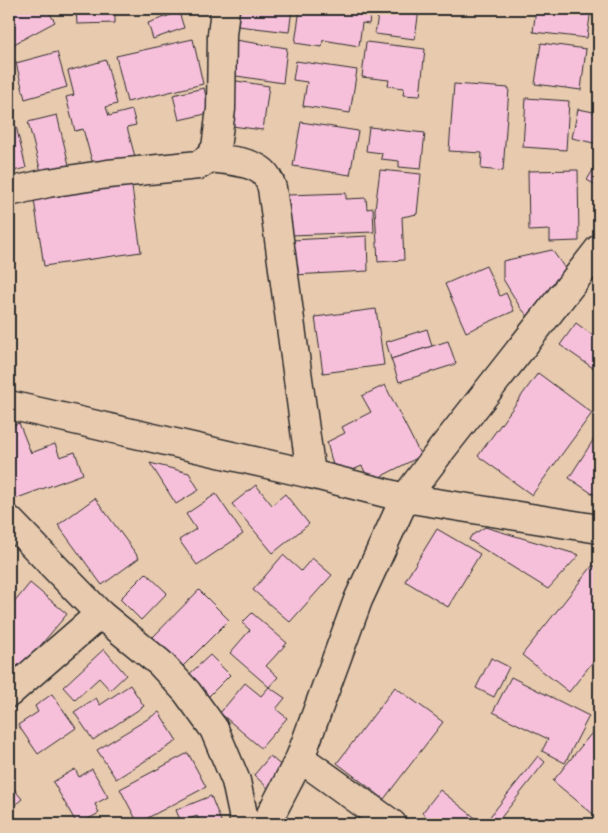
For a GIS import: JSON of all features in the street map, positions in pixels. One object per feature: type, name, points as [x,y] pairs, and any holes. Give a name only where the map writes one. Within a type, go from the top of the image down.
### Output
[{"type":"street","points":[[9,192],[48,183],[108,174],[199,165],[209,158],[216,148],[221,109],[222,34],[225,9]]},
{"type":"street","points":[[209,158],[253,165],[262,170],[267,176],[272,188],[311,474]]},
{"type":"street","points":[[266,824],[300,758],[358,600],[405,498],[599,250]]},
{"type":"street","points":[[9,405],[311,474],[405,498],[599,530]]},
{"type":"street","points":[[9,520],[100,614],[160,663],[187,692],[214,729],[236,781],[245,824]]},
{"type":"street","points":[[9,693],[100,614]]},
{"type":"street","points":[[300,758],[392,824]]},
{"type":"building","points":[[20,9],[47,9],[55,22],[14,44],[9,35],[9,15]]},
{"type":"building","points":[[76,9],[134,9],[115,10],[115,23],[77,24]]},
{"type":"building","points":[[240,9],[292,9],[289,32],[238,26]]},
{"type":"building","points":[[300,9],[371,9],[369,24],[362,23],[359,46],[323,40],[322,47],[295,43]]},
{"type":"building","points":[[379,9],[419,9],[415,39],[375,34]]},
{"type":"building","points":[[536,9],[591,9],[587,38],[533,32]]},
{"type":"building","points":[[179,12],[184,28],[153,39],[148,23]]},
{"type":"building","points":[[193,39],[203,84],[127,102],[116,56]]},
{"type":"building","points":[[235,40],[287,48],[283,83],[230,75]]},
{"type":"building","points":[[366,42],[425,49],[420,96],[403,95],[404,88],[388,86],[389,80],[362,77]]},
{"type":"building","points":[[541,43],[586,49],[581,90],[535,84]]},
{"type":"building","points":[[57,52],[67,87],[25,99],[16,63]]},
{"type":"building","points":[[106,60],[117,104],[106,107],[109,116],[132,110],[136,125],[127,127],[135,157],[94,168],[83,129],[75,131],[66,97],[74,95],[68,71]]},
{"type":"building","points":[[296,61],[357,70],[350,113],[303,106],[307,82],[293,80]]},
{"type":"building","points":[[230,80],[269,86],[263,130],[224,125]]},
{"type":"building","points":[[454,84],[509,88],[503,171],[481,169],[482,153],[449,151]]},
{"type":"building","points":[[204,88],[210,113],[179,120],[173,95]]},
{"type":"building","points":[[526,98],[569,101],[566,150],[523,147]]},
{"type":"building","points":[[578,109],[599,113],[598,144],[572,138]]},
{"type":"building","points":[[57,115],[69,165],[41,172],[28,122]]},
{"type":"building","points":[[301,122],[358,131],[350,175],[293,166]]},
{"type":"building","points":[[16,126],[26,168],[9,172],[9,128]]},
{"type":"building","points":[[369,127],[425,133],[421,169],[399,167],[399,161],[381,159],[382,153],[366,151]]},
{"type":"building","points":[[599,160],[599,187],[587,180]]},
{"type":"building","points":[[380,170],[421,174],[417,214],[402,217],[404,260],[378,262],[375,209]]},
{"type":"building","points":[[578,170],[579,241],[550,242],[550,230],[529,231],[528,171]]},
{"type":"building","points":[[131,180],[141,252],[44,266],[33,193]]},
{"type":"building","points":[[346,193],[346,199],[366,198],[367,209],[373,208],[374,232],[290,235],[288,195]]},
{"type":"building","points":[[367,236],[368,271],[293,275],[292,240]]},
{"type":"building","points":[[552,250],[571,277],[533,322],[520,307],[503,279],[503,261]]},
{"type":"building","points":[[486,266],[500,296],[506,293],[514,311],[466,332],[445,284]]},
{"type":"building","points":[[376,309],[384,365],[323,373],[315,317]]},
{"type":"building","points":[[576,323],[599,340],[599,360],[593,368],[560,345]]},
{"type":"building","points":[[427,329],[432,346],[391,359],[386,342]]},
{"type":"building","points":[[448,341],[456,364],[399,382],[391,359]]},
{"type":"building","points":[[538,373],[592,413],[532,495],[478,456]]},
{"type":"building","points":[[385,385],[421,456],[370,482],[362,466],[336,477],[327,442],[345,433],[342,427],[371,412],[362,396]]},
{"type":"building","points":[[19,423],[31,453],[55,444],[60,457],[75,452],[83,474],[9,501],[9,427]]},
{"type":"building","points":[[599,431],[599,498],[569,478]]},
{"type":"building","points":[[150,463],[189,473],[199,490],[176,504]]},
{"type":"building","points":[[256,485],[272,505],[285,494],[309,524],[273,553],[232,504]]},
{"type":"building","points":[[216,494],[243,534],[197,565],[179,540],[196,529],[186,514]]},
{"type":"building","points":[[95,498],[139,558],[102,585],[58,525]]},
{"type":"building","points":[[485,527],[579,555],[548,589],[469,540],[471,536]]},
{"type":"building","points":[[437,529],[480,554],[448,607],[405,581]]},
{"type":"building","points":[[283,555],[301,571],[312,558],[332,575],[290,622],[253,590]]},
{"type":"building","points":[[593,565],[599,570],[599,654],[569,692],[522,655]]},
{"type":"building","points":[[146,573],[167,593],[141,620],[120,599]]},
{"type":"building","points":[[30,583],[67,614],[9,683],[9,609]]},
{"type":"building","points":[[199,590],[229,620],[182,667],[152,638]]},
{"type":"building","points":[[252,613],[287,643],[266,666],[278,677],[269,687],[230,653],[250,630],[242,623]]},
{"type":"building","points":[[104,649],[126,675],[110,690],[99,678],[75,700],[63,687]]},
{"type":"building","points":[[210,655],[230,675],[203,702],[182,681]]},
{"type":"building","points":[[491,658],[509,667],[494,697],[476,688]]},
{"type":"building","points":[[511,677],[589,716],[565,763],[542,751],[548,739],[493,712]]},
{"type":"building","points":[[245,683],[261,696],[269,687],[285,698],[276,709],[287,718],[261,748],[220,713]]},
{"type":"building","points":[[130,685],[144,706],[93,740],[74,712],[96,698],[100,705]]},
{"type":"building","points":[[395,687],[443,722],[384,799],[337,763]]},
{"type":"building","points":[[52,694],[76,728],[38,754],[18,725],[38,712],[35,706]]},
{"type":"building","points":[[159,712],[177,741],[116,779],[97,750]]},
{"type":"building","points":[[595,729],[599,733],[599,819],[553,781]]},
{"type":"building","points":[[188,753],[206,787],[138,823],[120,789]]},
{"type":"building","points":[[270,756],[286,770],[270,790],[254,775]]},
{"type":"building","points":[[538,756],[545,762],[496,824],[484,824]]},
{"type":"building","points":[[75,769],[79,777],[92,769],[108,797],[95,804],[99,813],[79,824],[77,824],[53,782]]},
{"type":"building","points":[[9,783],[22,799],[9,810]]},
{"type":"building","points":[[440,790],[483,824],[436,824],[422,813]]},
{"type":"building","points":[[211,796],[222,824],[201,824],[197,816],[181,822],[176,810]]}]
